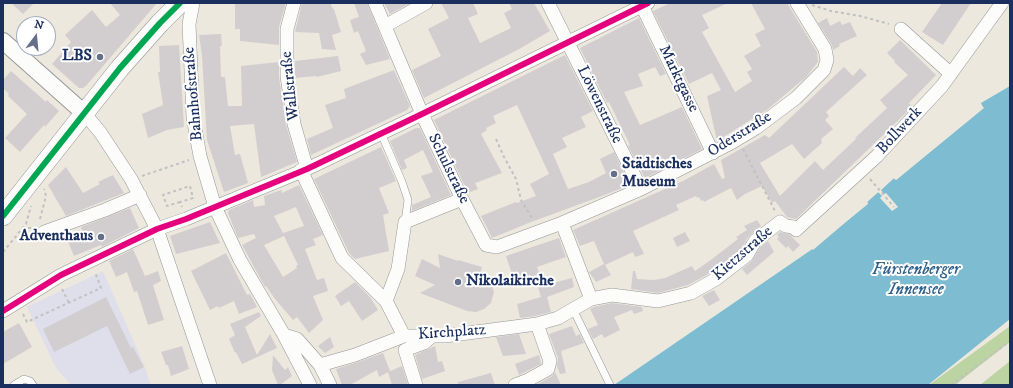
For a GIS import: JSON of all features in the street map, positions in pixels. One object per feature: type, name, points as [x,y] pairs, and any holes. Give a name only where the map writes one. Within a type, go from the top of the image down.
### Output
[{"type":"main road","points":[[3,216],[131,55],[180,3]]},
{"type":"street","name":"Bahnhofstraße","points":[[193,3],[189,24],[193,109],[200,156],[215,207],[240,260],[284,335],[310,385]]},
{"type":"street","name":"Wallstraße","points":[[294,3],[288,29],[287,76],[294,124],[304,170],[342,258],[386,301]]},
{"type":"street","name":"Schulstraße","points":[[375,3],[422,114],[462,199],[486,245]]},
{"type":"street","points":[[385,26],[426,3]]},
{"type":"street","name":"Löwenstraße","points":[[548,3],[640,189]]},
{"type":"street","name":"Oderstraße","points":[[486,245],[497,247],[562,223],[640,189],[737,140],[756,128],[796,98],[824,70],[827,60],[825,48],[797,3]]},
{"type":"street","name":"Bollwerk","points":[[780,223],[786,226],[794,227],[796,230],[877,156],[952,74],[1002,3]]},
{"type":"street","points":[[3,311],[61,274],[157,229],[186,219],[304,170],[568,42],[625,8],[645,4]]},
{"type":"street","name":"Marktgasse","points":[[645,4],[713,153]]},
{"type":"street","points":[[901,29],[952,74]]},
{"type":"street","points":[[3,42],[84,113],[100,132],[132,179],[157,229],[210,385]]},
{"type":"street","points":[[44,232],[105,210],[140,195]]},
{"type":"street","points":[[386,301],[398,270],[406,222],[462,199]]},
{"type":"street","points":[[562,223],[591,299]]},
{"type":"street","name":"Kietzstraße","points":[[537,324],[558,318],[591,299],[612,295],[658,301],[691,293],[716,279],[747,255],[755,241],[780,223]]},
{"type":"street","name":"Kirchplatz","points":[[386,301],[404,336],[432,336],[473,333],[537,324]]},
{"type":"street","points":[[515,385],[548,369],[550,361],[537,324]]},
{"type":"street","points":[[284,335],[297,339],[320,365],[330,385]]},
{"type":"street","points":[[320,365],[355,355],[404,336]]},
{"type":"street","points":[[416,385],[405,350],[424,343],[432,336]]},
{"type":"lane","points":[[381,133],[408,200],[406,222]]},
{"type":"lane","points":[[573,309],[610,385]]},
{"type":"lane","points":[[14,385],[24,379],[30,381],[33,385]]},
{"type":"path","points":[[809,3],[827,10],[860,16],[896,26],[901,29]]},
{"type":"path","points":[[496,139],[516,179],[521,200],[540,231]]},
{"type":"path","points":[[737,140],[780,223]]},
{"type":"path","points":[[132,179],[200,156]]},
{"type":"path","points":[[870,178],[894,207]]},
{"type":"path","points":[[40,219],[46,196],[43,184]]},
{"type":"path","points":[[190,186],[193,198],[180,202],[167,206],[164,195],[190,186]]},
{"type":"path","points":[[180,202],[186,219]]},
{"type":"path","points":[[18,302],[27,322],[101,288],[91,261]]},
{"type":"path","points":[[950,385],[1010,340]]},
{"type":"shaded area","points":[[103,271],[144,365],[151,385],[71,385],[56,368],[27,307]]},
{"type":"green space","points":[[1010,326],[1010,342],[955,385],[929,385]]},
{"type":"green space","points":[[1010,361],[1010,385],[980,385]]},
{"type":"water","name":"Fürstenberger Innensee","points":[[1010,86],[1010,319],[928,385],[614,385],[811,250],[868,204],[867,202],[894,178],[896,180],[983,108],[981,103]]},
{"type":"pier","points":[[979,102],[984,108],[896,180],[894,178],[881,190],[884,194],[886,193],[898,207],[892,211],[880,198],[882,196],[878,192],[867,202],[868,203],[813,250],[811,248],[865,203],[866,200],[893,177],[896,178],[981,107]]},
{"type":"building","points":[[11,3],[34,3],[23,14]]},
{"type":"building","points":[[110,3],[157,3],[86,86],[79,88],[52,64],[71,42],[65,35],[92,10],[106,27],[120,15]]},
{"type":"building","points":[[286,3],[279,27],[279,45],[240,41],[240,29],[235,29],[235,4]]},
{"type":"building","points":[[302,3],[330,3],[334,9],[341,32],[332,35],[336,50],[322,49],[319,33],[295,32]]},
{"type":"building","points":[[354,3],[367,3],[390,59],[366,65],[360,54],[366,51],[358,31],[354,33],[350,20],[359,17]]},
{"type":"building","points":[[384,3],[410,3],[390,14]]},
{"type":"building","points":[[441,3],[473,3],[478,14],[468,18],[480,43],[511,28],[504,13],[512,9],[509,3],[534,3],[550,31],[521,48],[424,98],[412,70],[441,56],[428,29],[449,18]]},
{"type":"building","points":[[670,3],[728,3],[702,15],[709,28],[702,32],[735,92],[752,81],[747,72],[752,69],[744,56],[761,46],[755,34],[765,29],[751,3],[787,3],[817,52],[818,62],[806,77],[768,109],[717,141],[707,96],[721,90],[712,73],[689,84],[653,11]]},
{"type":"building","points":[[942,3],[971,3],[943,45],[922,32]]},
{"type":"building","points":[[639,18],[666,74],[660,76],[655,67],[638,74],[643,86],[624,92],[640,125],[682,107],[702,149],[645,178],[628,146],[630,145],[609,102],[607,103],[580,48]]},
{"type":"building","points":[[827,18],[830,26],[840,21],[842,25],[850,22],[857,36],[839,44],[840,46],[833,50],[832,45],[818,23]]},
{"type":"building","points":[[221,34],[221,77],[225,77],[228,106],[242,106],[241,66],[279,62],[279,77],[286,125],[297,162],[261,177],[254,124],[230,126],[235,155],[240,154],[248,183],[224,192],[207,140],[202,56],[199,35]]},
{"type":"building","points":[[900,40],[936,75],[909,103],[912,107],[796,219],[787,217],[775,201],[772,203],[762,186],[745,194],[737,200],[731,188],[704,202],[696,196],[676,205],[679,210],[633,231],[644,254],[635,257],[633,252],[605,265],[611,275],[596,282],[589,272],[604,264],[594,241],[580,246],[573,230],[683,181],[714,164],[722,179],[725,178],[721,160],[765,135],[769,138],[844,67],[853,76],[860,68],[867,75],[826,112],[829,116],[825,120],[833,129],[821,139],[822,143],[804,159],[792,144],[760,163],[780,196],[815,161],[823,170],[887,108],[880,100],[908,75],[887,53]]},
{"type":"building","points":[[179,45],[184,127],[167,130],[148,138],[142,114],[163,105],[158,72],[160,72],[159,46]]},
{"type":"building","points":[[565,55],[593,111],[581,117],[586,127],[562,138],[567,147],[553,154],[568,189],[589,182],[606,173],[600,159],[614,152],[629,183],[627,186],[492,238],[481,216],[536,196],[530,184],[549,174],[517,105],[493,116],[496,123],[486,128],[487,130],[481,134],[502,173],[475,183],[478,189],[468,193],[434,120]]},
{"type":"building","points":[[338,56],[341,71],[317,77],[295,78],[295,61]]},
{"type":"building","points":[[394,70],[410,106],[407,110],[311,155],[307,139],[333,128],[325,105],[346,98],[344,89]]},
{"type":"building","points":[[11,71],[46,102],[47,100],[59,111],[45,127],[44,125],[20,152],[5,138],[27,114],[8,96],[9,94],[3,88],[3,80]]},
{"type":"building","points":[[416,128],[420,128],[451,195],[412,211],[412,205],[431,197],[421,176],[433,172],[423,150],[404,160],[407,168],[402,170],[390,141]]},
{"type":"building","points":[[381,147],[396,181],[379,188],[389,213],[383,215],[389,251],[355,259],[349,253],[314,179]]},
{"type":"building","points":[[66,167],[83,193],[100,184],[98,182],[113,175],[124,193],[66,216],[48,185]]},
{"type":"building","points":[[299,185],[323,235],[313,239],[316,245],[305,249],[317,280],[324,278],[328,291],[313,296],[323,320],[309,333],[297,317],[293,320],[266,286],[265,287],[242,245],[256,238],[254,234],[238,238],[228,213],[229,210],[253,200],[254,207],[265,205],[264,196],[281,190],[282,193]],"holes":[[[296,207],[304,226],[283,233],[274,216]],[[284,236],[298,265],[296,266],[297,268],[283,277],[264,245]]]},
{"type":"building","points":[[130,208],[139,228],[102,247],[101,245],[74,256],[68,242],[84,236],[81,227]]},
{"type":"building","points":[[757,220],[761,226],[748,237],[741,250],[712,272],[688,285],[658,293],[631,289],[633,271],[635,271],[637,279],[654,280],[665,278],[692,266],[695,271],[738,239],[736,237],[747,230],[744,226]]},
{"type":"building","points":[[210,222],[220,243],[176,254],[170,236]]},
{"type":"building","points":[[685,232],[690,241],[677,247],[673,238]]},
{"type":"building","points":[[780,232],[789,234],[800,245],[793,252],[788,246],[786,248],[777,239],[779,237],[777,235]]},
{"type":"building","points":[[559,238],[566,257],[537,267],[540,275],[515,283],[506,256]]},
{"type":"building","points":[[768,241],[774,252],[747,275],[742,269],[752,261],[761,246]]},
{"type":"building","points":[[133,249],[145,276],[158,271],[161,281],[153,285],[164,320],[148,325],[137,291],[134,292],[127,272],[116,277],[109,261]]},
{"type":"building","points":[[226,253],[247,295],[250,294],[257,307],[239,314],[234,301],[219,308],[218,306],[210,310],[191,271]]},
{"type":"building","name":"Nikolaikirche","points":[[438,254],[482,267],[480,275],[490,282],[494,292],[491,303],[484,309],[476,312],[467,311],[420,293],[435,285],[415,276],[422,259],[440,268]]},
{"type":"building","points":[[572,278],[574,287],[547,297],[551,312],[520,318],[517,304],[541,297],[538,287]]},
{"type":"building","points":[[355,282],[370,297],[378,310],[362,321],[349,301],[341,306],[335,296]]},
{"type":"building","points":[[714,290],[720,300],[709,306],[702,296]]},
{"type":"building","points":[[106,297],[131,348],[133,347],[144,367],[130,374],[107,326],[54,352],[43,329]]},
{"type":"building","points":[[612,303],[642,307],[643,311],[634,314],[632,310],[614,317],[620,330],[604,338],[602,334],[593,339],[588,329],[598,325],[590,309]]},
{"type":"building","points":[[259,312],[261,316],[245,327],[257,355],[270,334],[277,348],[242,364],[229,339],[235,335],[230,324]]},
{"type":"building","points":[[19,323],[32,347],[3,364],[3,332]]},
{"type":"building","points":[[572,326],[576,336],[580,334],[584,343],[561,351],[566,373],[560,374],[557,366],[558,358],[549,334]]},
{"type":"building","points":[[519,334],[526,354],[503,356],[496,337]]},
{"type":"building","points":[[330,337],[334,347],[325,353],[318,346]]},
{"type":"building","points":[[182,346],[189,369],[171,376],[168,365],[166,365],[161,352]]},
{"type":"building","points":[[435,346],[438,362],[442,361],[445,371],[422,379],[415,355]]},
{"type":"building","points":[[383,353],[390,371],[379,377],[377,370],[350,385],[342,385],[336,369]]},
{"type":"building","points":[[273,355],[285,370],[288,367],[292,376],[280,385],[278,385],[272,370]]},
{"type":"building","points":[[539,355],[541,364],[519,375],[515,364]]},
{"type":"building","points":[[402,366],[408,385],[392,385],[388,372]]},
{"type":"building","points":[[555,372],[561,385],[536,385],[552,376]]},
{"type":"building","points":[[491,373],[495,385],[458,385],[458,382]]},
{"type":"transit line","points":[[3,216],[120,68],[180,3]]},
{"type":"transit line","points":[[3,311],[61,275],[157,229],[186,219],[307,169],[648,3]]},
{"type":"place","name":"LBS","points":[[100,57]]},
{"type":"place","name":"Städtisches Museum","points":[[614,174]]},
{"type":"place","name":"Adventhaus","points":[[101,237]]},
{"type":"place","name":"Nikolaikirche","points":[[458,282]]}]
